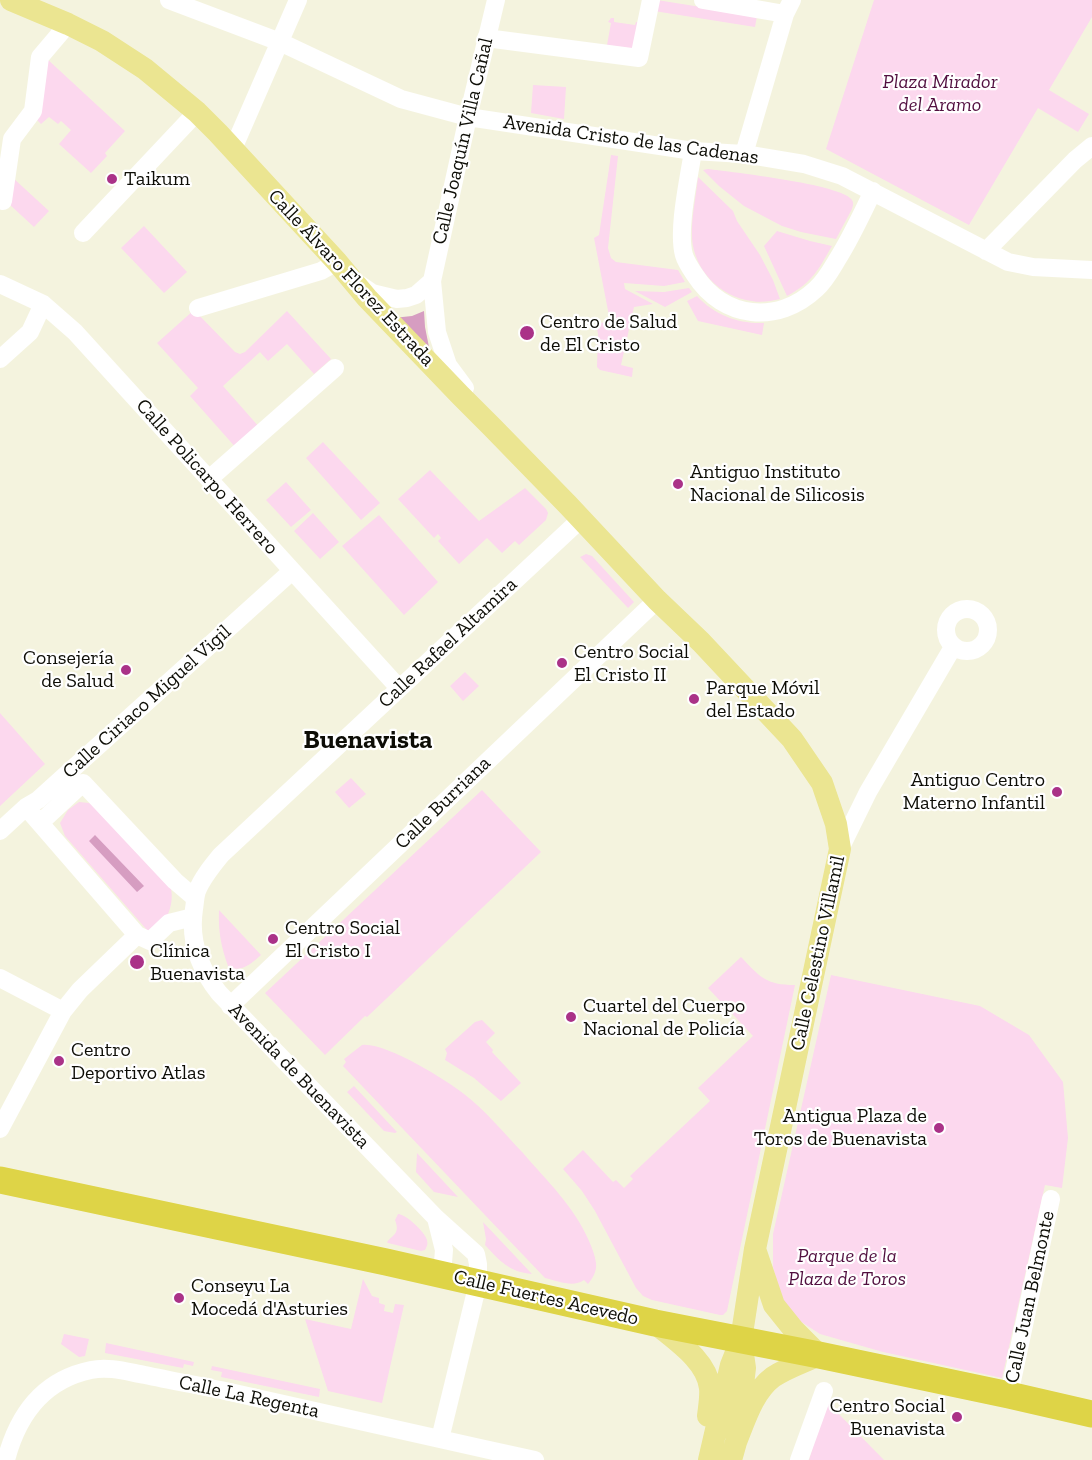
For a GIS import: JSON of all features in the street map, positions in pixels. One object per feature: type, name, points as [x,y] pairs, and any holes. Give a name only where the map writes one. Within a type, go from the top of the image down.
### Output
[{"type":"highway","name":"Calle Fuertes Acevedo","points":[[0,1180],[655,1323],[819,1354],[1092,1414]]},
{"type":"main road","name":"Calle Álvaro Florez Estrada","points":[[16,1],[102,41],[144,69],[197,112],[233,149],[367,298],[792,739],[822,783],[836,824],[840,849]]},
{"type":"main road","name":"Calle Celestino Villamil","points":[[741,1340],[755,1249],[840,849]]},
{"type":"main road","points":[[734,1451],[755,1398],[767,1383],[774,1377],[819,1354],[794,1330],[774,1305],[755,1249]]},
{"type":"main road","points":[[655,1323],[695,1357],[704,1371],[710,1387],[707,1460]]},
{"type":"main road","points":[[734,1451],[745,1368],[741,1340]]},
{"type":"main road","points":[[707,1460],[731,1365],[741,1340]]},
{"type":"street","name":"Avenida Cristo de las Cadenas","points":[[169,0],[280,42],[401,99],[468,117],[693,151],[744,154],[804,164],[842,176],[1008,262],[1033,267],[1092,270]]},
{"type":"street","points":[[233,149],[298,0]]},
{"type":"street","name":"Calle Joaquín Villa Cañal","points":[[492,427],[448,365],[437,332],[432,281],[496,0]]},
{"type":"street","points":[[486,38],[639,58],[651,0]]},
{"type":"street","points":[[703,0],[789,7],[744,154]]},
{"type":"street","points":[[3,201],[12,139],[33,111],[40,57],[68,24]]},
{"type":"street","points":[[83,232],[197,112]]},
{"type":"street","points":[[986,251],[1075,160],[1092,147]]},
{"type":"street","points":[[693,151],[682,226],[684,255],[695,276],[708,292],[726,304],[745,311],[775,312],[802,300],[818,288],[830,273],[873,191]]},
{"type":"street","points":[[198,309],[321,271],[344,270],[372,293],[396,299],[416,295],[432,281]]},
{"type":"street","name":"Calle Policarpo Herrero","points":[[0,284],[43,304],[75,332],[399,688]]},
{"type":"street","points":[[0,359],[30,332],[43,304]]},
{"type":"street","points":[[209,479],[334,368]]},
{"type":"street","name":"Calle Rafael Altamira","points":[[193,917],[197,890],[221,855],[581,519]]},
{"type":"street","name":"Calle Ciriaco Miguel Vigil","points":[[0,831],[26,807],[39,801],[292,571]]},
{"type":"street","name":"Calle Burriana","points":[[230,1006],[657,600]]},
{"type":"street","name":"Calle Celestino Villamil","points":[[840,849],[868,792],[953,647]]},
{"type":"street","points":[[40,823],[83,783],[175,881],[195,898]]},
{"type":"street","points":[[26,807],[137,935],[150,941],[169,923],[193,917]]},
{"type":"street","name":"Avenida de Buenavista","points":[[193,917],[194,942],[208,980],[230,1006],[436,1218],[476,1254],[478,1283],[440,1439]]},
{"type":"street","points":[[0,1130],[63,1011],[80,990],[137,935]]},
{"type":"street","points":[[0,978],[63,1011]]},
{"type":"street","name":"Calle Juan Belmonte","points":[[1009,1395],[1051,1198]]},
{"type":"street","points":[[436,1218],[444,1250],[442,1275]]},
{"type":"street","name":"Calle La Regenta","points":[[6,1460],[17,1429],[35,1401],[44,1392],[64,1380],[99,1369],[185,1383],[535,1460]]},
{"type":"street","points":[[799,1460],[824,1391]]},
{"type":"green space","points":[[657,0],[757,16],[755,27],[654,11]]},
{"type":"green space","name":"Plaza Mirador del Aramo","points":[[874,0],[1092,0],[1092,17],[1049,90],[1089,114],[1078,132],[1038,108],[969,225],[826,149]]},
{"type":"green space","points":[[614,18],[614,22],[635,25],[639,22],[634,49],[607,45],[611,23],[608,22]]},
{"type":"green space","points":[[45,57],[125,131],[91,173],[59,144],[71,130],[61,121],[58,124],[49,117],[41,124],[36,119]]},
{"type":"green space","points":[[533,85],[566,87],[564,119],[531,113]]},
{"type":"green space","points":[[611,155],[618,156],[608,248],[611,258],[616,262],[678,270],[685,282],[664,286],[624,283],[625,289],[653,304],[634,307],[621,365],[633,368],[632,377],[600,370],[597,367],[596,324],[610,321],[594,238],[599,235]]},
{"type":"green space","points":[[703,170],[828,189],[844,194],[852,200],[852,209],[836,239],[801,232],[782,226],[744,206]]},
{"type":"green space","points":[[12,177],[49,211],[34,227],[9,204]]},
{"type":"green space","points":[[698,177],[733,211],[737,221],[760,255],[780,299],[759,302],[729,294],[719,288],[703,271],[694,250],[692,238]]},
{"type":"green space","points":[[144,226],[187,272],[164,293],[121,248]]},
{"type":"green space","points":[[777,231],[832,246],[809,280],[787,296],[764,246]]},
{"type":"green space","points":[[689,288],[692,292],[665,307],[635,291],[664,292]]},
{"type":"green space","points":[[697,296],[711,308],[728,317],[745,322],[764,323],[762,335],[698,321],[687,301]]},
{"type":"green space","points":[[194,310],[235,352],[240,354],[245,352],[287,311],[331,359],[314,374],[287,344],[268,361],[260,352],[223,386],[260,428],[237,449],[190,396],[198,388],[157,343]]},
{"type":"green space","points":[[323,442],[380,503],[361,520],[306,458]]},
{"type":"green space","points":[[430,470],[479,521],[525,488],[546,509],[548,513],[546,520],[519,545],[515,541],[502,553],[487,538],[459,564],[438,541],[441,538],[438,534],[434,538],[398,499]]},
{"type":"green space","points":[[286,482],[311,510],[291,527],[266,500]]},
{"type":"green space","points":[[313,513],[339,542],[320,559],[294,531]]},
{"type":"green space","points":[[379,515],[438,582],[404,615],[342,546]]},
{"type":"green space","points":[[586,554],[592,556],[634,602],[628,608],[580,557]]},
{"type":"green space","points":[[465,672],[479,686],[463,701],[450,686]]},
{"type":"green space","points":[[0,713],[45,764],[0,806]]},
{"type":"green space","points":[[351,778],[366,794],[349,808],[335,792]]},
{"type":"green space","points":[[482,790],[541,852],[325,1055],[265,993]]},
{"type":"green space","points":[[79,802],[97,807],[170,886],[172,897],[170,909],[165,920],[156,929],[147,930],[65,836],[60,823],[68,810]]},
{"type":"green space","points":[[219,910],[261,955],[246,966],[237,969],[228,966],[220,938]]},
{"type":"green space","points":[[741,957],[764,978],[785,985],[795,985],[727,1311],[720,1315],[643,1296],[636,1288],[595,1211],[563,1169],[583,1150],[613,1182],[616,1180],[624,1188],[633,1179],[630,1176],[710,1101],[698,1088],[753,1036],[708,988]]},
{"type":"green space","name":"Parque de la Plaza de Toros","points":[[831,975],[980,1006],[1029,1035],[1063,1082],[1068,1138],[1062,1188],[1045,1185],[1002,1378],[883,1352],[820,1334],[800,1321],[782,1300],[773,1267],[773,1234]]},
{"type":"green space","points":[[482,1020],[495,1033],[486,1042],[493,1050],[492,1052],[521,1083],[501,1101],[474,1078],[445,1060],[447,1053],[445,1049],[475,1022]]},
{"type":"green space","points":[[362,1045],[385,1049],[429,1071],[464,1094],[495,1122],[559,1194],[583,1228],[596,1263],[596,1269],[588,1284],[584,1280],[570,1284],[545,1278],[343,1066],[346,1062],[344,1059]]},
{"type":"green space","points":[[354,1086],[397,1132],[384,1131],[347,1092]]},
{"type":"green space","points":[[417,1153],[458,1197],[434,1192],[416,1172]]},
{"type":"green space","points":[[398,1214],[415,1224],[426,1237],[425,1250],[421,1251],[387,1242],[397,1231],[395,1220]]},
{"type":"green space","points":[[483,1222],[532,1274],[511,1268],[490,1251],[485,1245]]},
{"type":"green space","points":[[363,1279],[372,1296],[379,1298],[379,1303],[385,1305],[384,1311],[393,1313],[395,1304],[404,1305],[382,1403],[328,1391],[305,1319],[351,1329]]},
{"type":"green space","points":[[64,1334],[89,1339],[85,1356],[79,1357],[61,1344]]},
{"type":"green space","points":[[106,1343],[194,1362],[193,1366],[184,1364],[183,1368],[105,1353]]},
{"type":"green space","points":[[212,1366],[320,1389],[319,1397],[221,1377],[222,1372],[211,1370]]},
{"type":"green space","points":[[826,1401],[884,1460],[809,1460]]},
{"type":"shaded area","points":[[424,311],[430,352],[393,318],[412,316]]},
{"type":"shaded area","points":[[95,835],[144,886],[137,892],[89,841]]},
{"type":"place","name":"Taikum","points":[[112,179]]},
{"type":"place","name":"Centro de Salud de El Cristo","points":[[527,333]]},
{"type":"place","name":"Antiguo Instituto Nacional de Silicosis","points":[[678,484]]},
{"type":"place","name":"Centro Social El Cristo II","points":[[562,663]]},
{"type":"place","name":"Consejería de Salud","points":[[126,670]]},
{"type":"place","name":"Parque Móvil del Estado","points":[[694,699]]},
{"type":"place","name":"Antiguo Centro Materno Infantil","points":[[1057,792]]},
{"type":"place","name":"Centro Social El Cristo I","points":[[273,939]]},
{"type":"place","name":"Clínica Buenavista","points":[[137,962]]},
{"type":"place","name":"Cuartel del Cuerpo Nacional de Policía","points":[[571,1017]]},
{"type":"place","name":"Centro Deportivo Atlas","points":[[59,1061]]},
{"type":"place","name":"Antigua Plaza de Toros de Buenavista","points":[[939,1128]]},
{"type":"place","name":"Conseyu La Mocedá d'Asturies","points":[[179,1298]]},
{"type":"place","name":"Centro Social Buenavista","points":[[957,1417]]},
{"type":"district","name":"Buenavista","points":[[368,741]]}]
